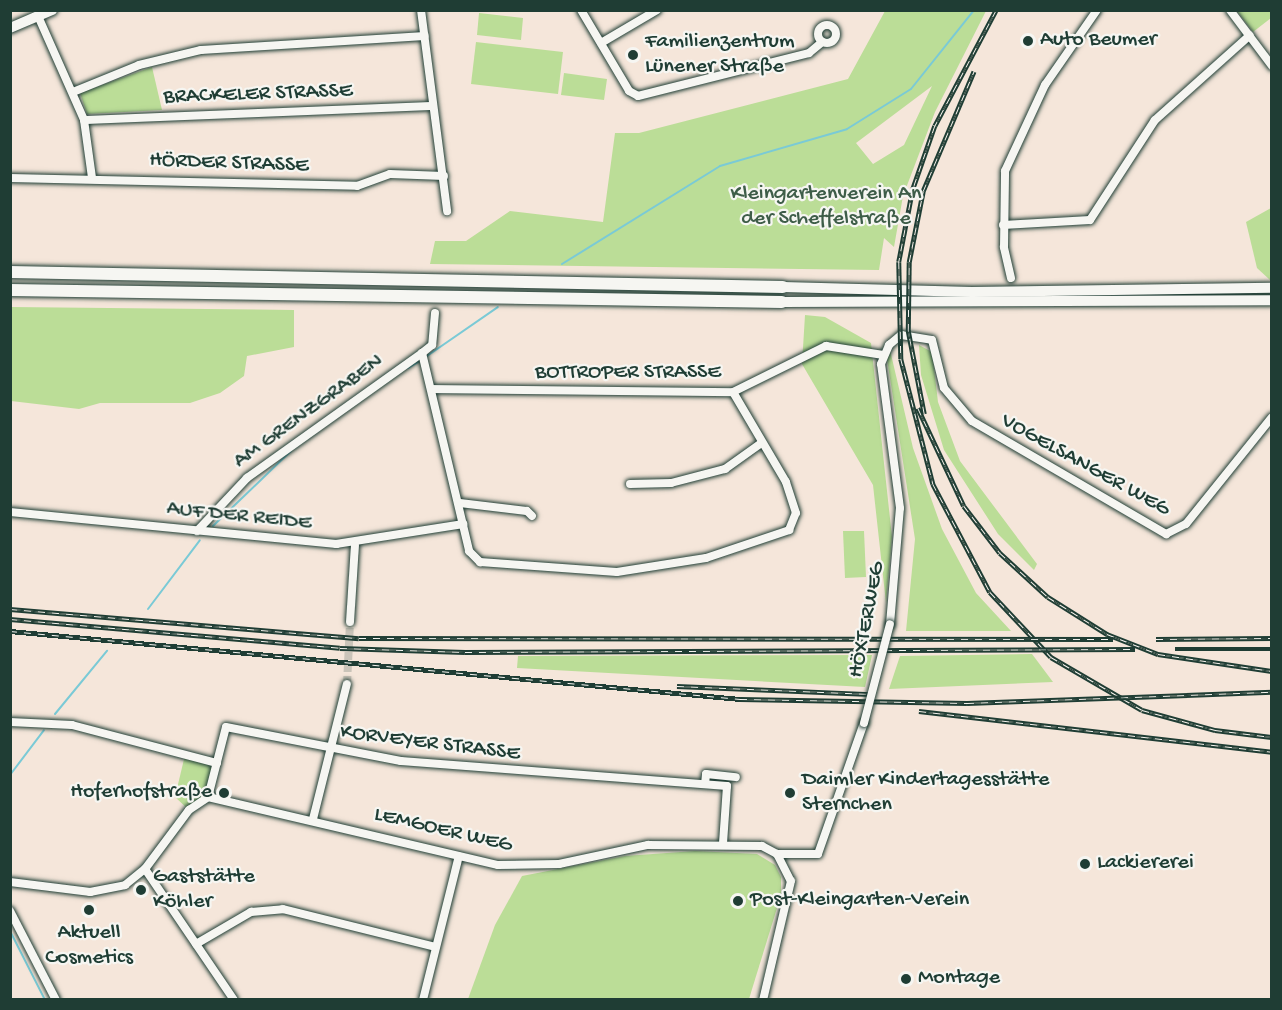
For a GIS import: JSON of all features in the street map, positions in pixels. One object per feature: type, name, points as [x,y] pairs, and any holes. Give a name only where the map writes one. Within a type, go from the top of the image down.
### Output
[{"type":"highway","points":[[10,272],[783,287]]},
{"type":"highway","points":[[10,290],[782,302]]},
{"type":"main road","points":[[10,28],[52,10]]},
{"type":"main road","points":[[783,287],[972,292],[1272,288]]},
{"type":"main road","points":[[782,302],[1272,300]]},
{"type":"street","points":[[421,10],[447,211]]},
{"type":"street","points":[[580,10],[629,91],[645,96],[808,53],[822,42]]},
{"type":"street","points":[[601,43],[657,10]]},
{"type":"street","points":[[1011,278],[1003,225],[1002,189],[1008,163],[1044,85],[1097,10]]},
{"type":"street","points":[[1230,10],[1251,35],[1272,66]]},
{"type":"street","points":[[38,16],[84,120],[92,178]]},
{"type":"street","points":[[1003,225],[1090,220],[1155,120],[1251,35]]},
{"type":"street","points":[[73,92],[139,64],[201,50],[425,36]]},
{"type":"street","name":"BRACKELER STRASSE","points":[[84,120],[434,106]]},
{"type":"street","name":"HÖRDER STRASSE","points":[[10,178],[92,178],[357,186],[390,174],[444,176]]},
{"type":"street","points":[[435,313],[432,345],[422,353],[460,503],[469,551],[480,562],[588,573],[706,558],[789,530],[796,521],[791,496],[732,392]]},
{"type":"street","name":"VOGELSANGER WEG","points":[[883,355],[889,345],[908,334],[932,340],[952,404],[1003,442],[1166,534],[1186,524],[1272,417]]},
{"type":"street","name":"BOTTROPER STRASSE","points":[[432,389],[732,392],[829,345],[883,355]]},
{"type":"street","name":"AM GRENZGRABEN","points":[[197,531],[254,473],[422,353]]},
{"type":"street","name":"HÖXTERWEG","points":[[777,854],[818,854],[864,723],[890,624],[900,508],[883,355]]},
{"type":"street","points":[[630,484],[671,483],[725,469],[760,444]]},
{"type":"street","points":[[460,503],[527,511],[532,516]]},
{"type":"street","name":"AUF DER REIDE","points":[[10,512],[355,544],[463,524]]},
{"type":"street","points":[[351,622],[355,544]]},
{"type":"street","points":[[313,819],[332,751],[347,684]]},
{"type":"street","points":[[10,722],[72,725],[217,763]]},
{"type":"street","name":"KORVEYER STRASSE","points":[[208,797],[226,727],[332,751],[533,774],[705,784],[706,774],[730,780],[723,843]]},
{"type":"street","points":[[10,882],[103,892],[125,885],[145,869],[189,810],[208,797]]},
{"type":"street","name":"LEMGOER WEG","points":[[208,797],[313,819],[459,856],[530,867],[648,845],[723,843],[762,846],[777,854]]},
{"type":"street","points":[[763,999],[791,880],[777,854]]},
{"type":"street","points":[[423,999],[459,856]]},
{"type":"street","points":[[145,869],[234,999]]},
{"type":"street","points":[[196,944],[251,912],[283,909],[435,946]]},
{"type":"street","points":[[10,911],[56,999]]},
{"type":"green space","name":"Kleingartenverein An der Scheffelstraße","points":[[885,11],[986,11],[935,112],[903,196],[894,247],[884,238],[879,270],[430,264],[435,241],[466,241],[510,211],[603,222],[615,133],[639,133],[848,79]],"holes":[[[932,86],[904,145],[873,164],[856,143]]]},
{"type":"green space","points":[[1237,11],[1271,11],[1271,18],[1253,32]]},
{"type":"green space","points":[[479,13],[523,18],[521,40],[477,35]]},
{"type":"green space","points":[[476,42],[563,52],[558,94],[471,84]]},
{"type":"green space","points":[[152,67],[162,110],[87,114],[80,93]]},
{"type":"green space","points":[[564,73],[607,79],[604,100],[561,95]]},
{"type":"green space","points":[[1271,208],[1272,280],[1270,280],[1257,268],[1246,222]]},
{"type":"green space","points":[[11,307],[294,310],[294,347],[247,356],[244,376],[220,393],[190,403],[100,403],[79,409],[11,401]]},
{"type":"green space","points":[[805,315],[825,317],[871,343],[892,537],[886,603],[873,485],[802,364]]},
{"type":"green space","points":[[919,345],[932,352],[938,402],[960,461],[1037,564],[1034,570],[998,534],[944,450],[921,375]]},
{"type":"green space","points":[[890,350],[913,448],[942,529],[976,593],[1011,631],[906,631],[915,539],[887,359]]},
{"type":"green space","points":[[843,531],[864,531],[866,577],[845,578]]},
{"type":"green space","points":[[1032,654],[1053,682],[889,689],[900,656]]},
{"type":"green space","points":[[872,655],[865,687],[517,668],[518,656]]},
{"type":"green space","points":[[185,755],[217,763],[208,797],[189,810],[175,797]]},
{"type":"green space","points":[[695,851],[757,854],[775,865],[781,877],[781,895],[749,999],[468,999],[495,925],[522,876],[625,856]]},
{"type":"waterway","points":[[562,264],[720,166],[847,129],[911,89],[974,10]]},
{"type":"waterway","points":[[427,356],[498,307]]},
{"type":"waterway","points":[[408,368],[418,362]]},
{"type":"waterway","points":[[213,526],[291,451]]},
{"type":"waterway","points":[[148,609],[200,540]]},
{"type":"waterway","points":[[55,714],[107,651]]},
{"type":"waterway","points":[[10,775],[44,730]]},
{"type":"waterway","points":[[10,931],[45,1000]]},
{"type":"tunnel","points":[[347,684],[350,622]]},
{"type":"railway","points":[[996,11],[935,126],[913,189],[899,262],[901,359],[933,484],[990,592],[1051,657],[1142,710],[1215,730],[1272,737]]},
{"type":"railway","points":[[924,414],[908,331],[909,262],[923,191],[974,71]]},
{"type":"railway","points":[[918,408],[964,506],[1000,553],[1048,597],[1107,634],[1158,654],[1272,671]]},
{"type":"railway","points":[[10,609],[359,638],[1113,639]]},
{"type":"railway","points":[[10,619],[340,648],[465,652],[1135,649]]},
{"type":"railway","points":[[10,631],[740,699],[967,703],[1272,692]]},
{"type":"railway","points":[[1156,639],[1272,638]]},
{"type":"railway","points":[[1175,649],[1272,649]]},
{"type":"railway","points":[[677,686],[871,694]]},
{"type":"railway","points":[[919,711],[1272,752]]},
{"type":"place","name":"Auto Beumer","points":[[1028,41]]},
{"type":"place","name":"Familienzentrum Lünener Straße","points":[[633,55]]},
{"type":"place","name":"Hoferhofstraße","points":[[224,793]]},
{"type":"place","name":"Daimler Kindertagesstätte Sternchen","points":[[790,793]]},
{"type":"place","name":"Lackiererei","points":[[1085,864]]},
{"type":"place","name":"Gaststätte Köhler","points":[[141,890]]},
{"type":"place","name":"Post-Kleingarten-Verein","points":[[738,901]]},
{"type":"place","name":"Aktuell Cosmetics","points":[[89,910]]},
{"type":"place","name":"Montage","points":[[906,979]]}]
